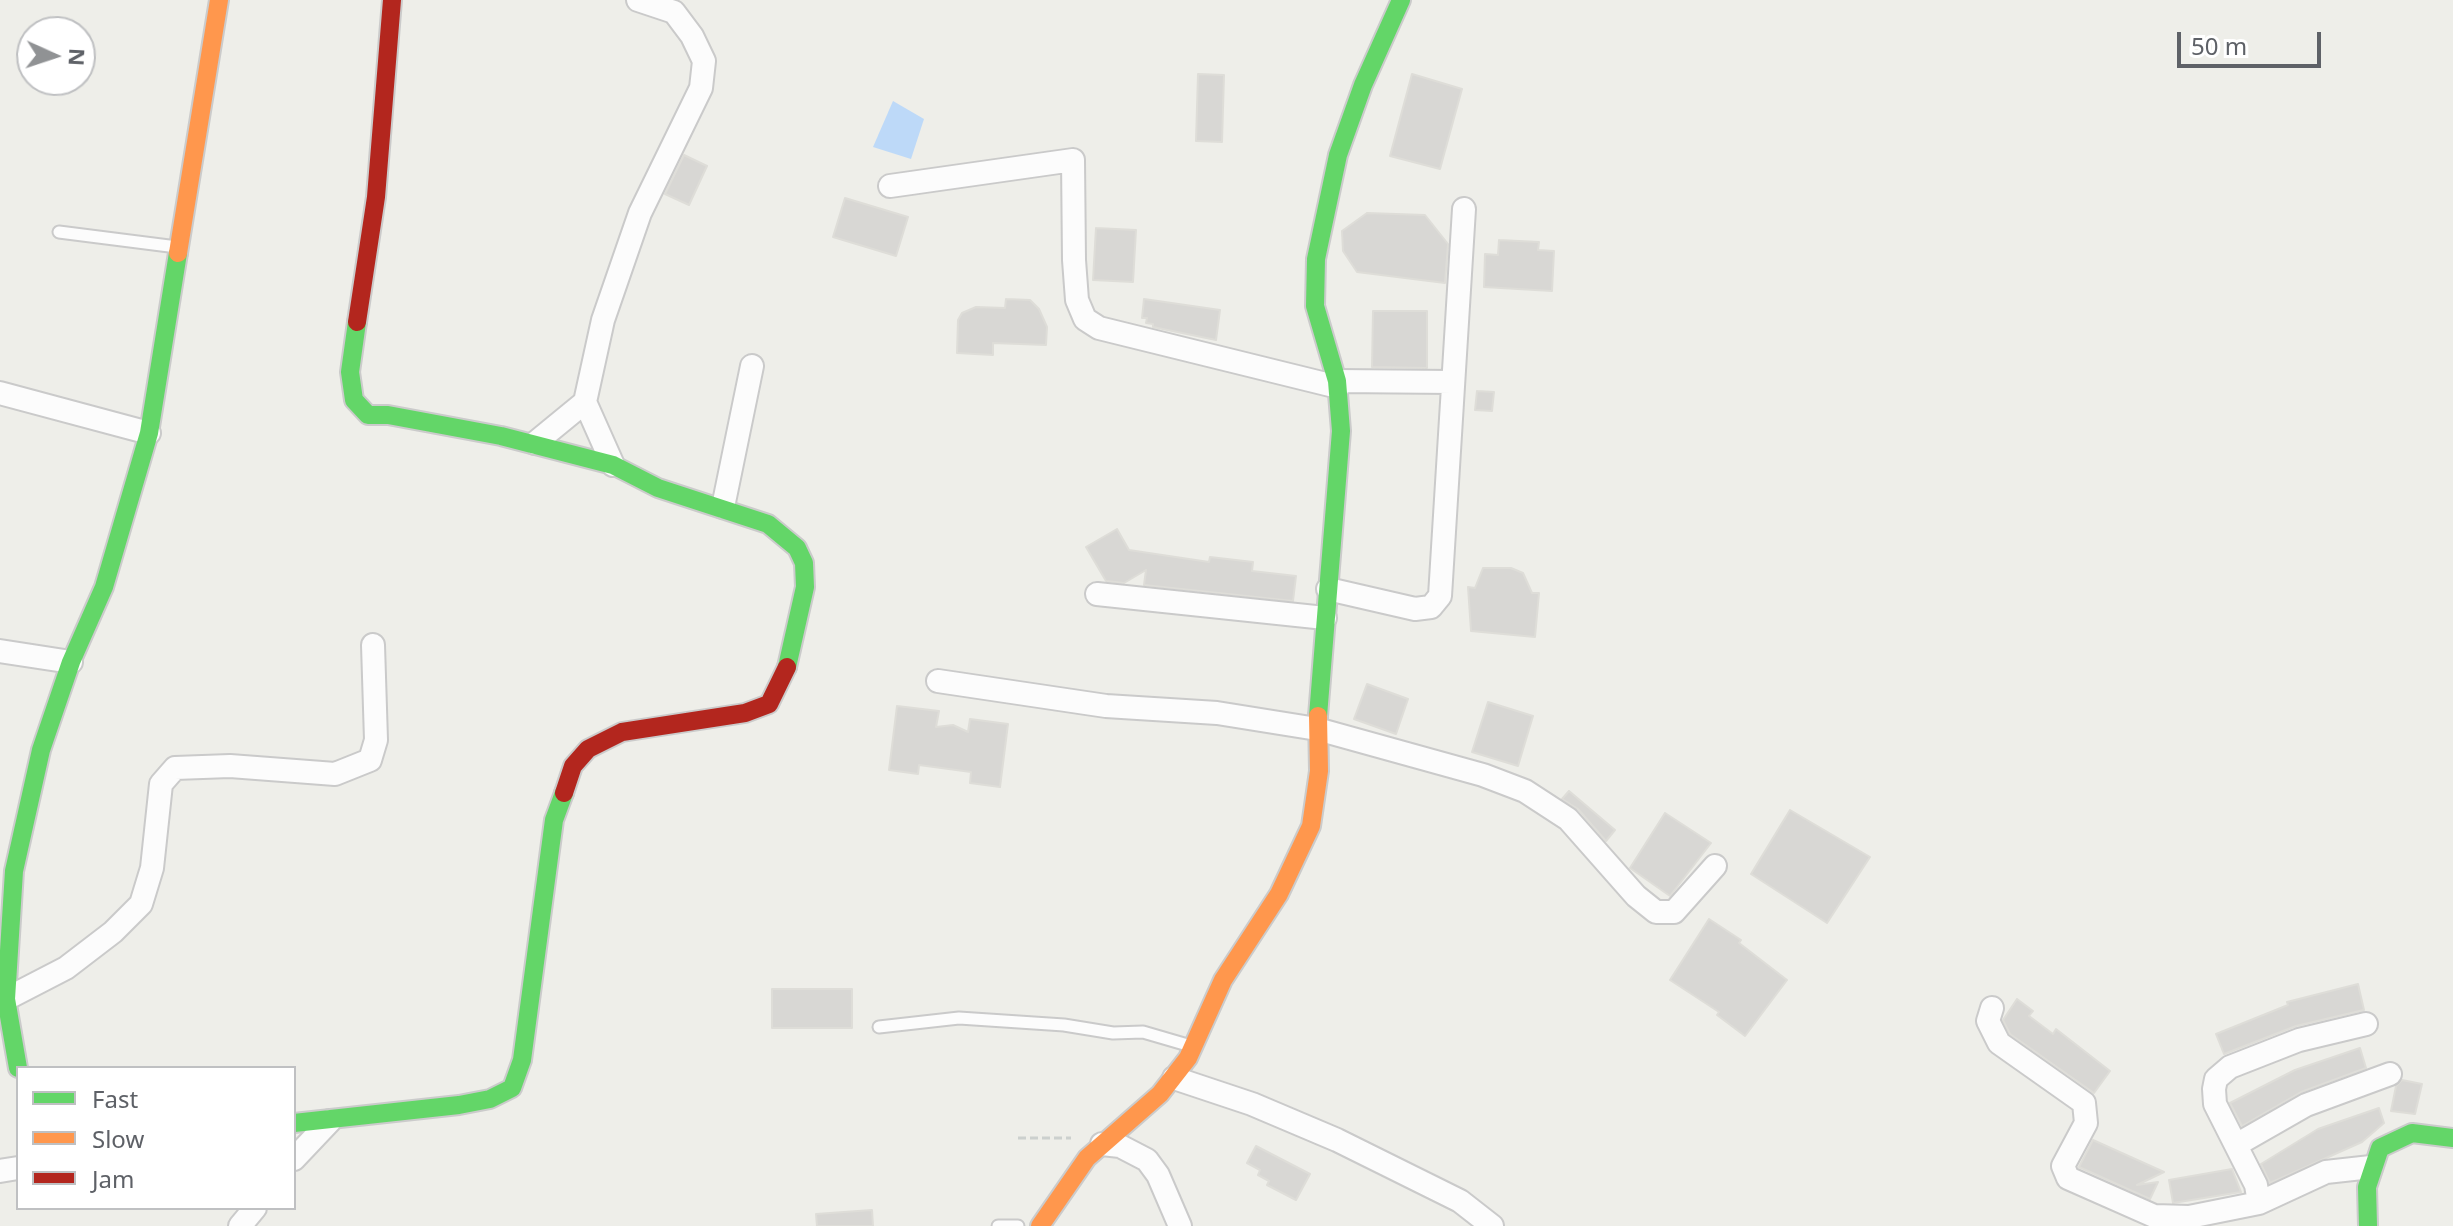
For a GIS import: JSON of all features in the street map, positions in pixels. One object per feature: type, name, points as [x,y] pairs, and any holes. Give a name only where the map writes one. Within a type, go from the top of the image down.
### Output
[{"type":"street","points":[[18,1066],[6,999],[12,885],[24,817],[41,750],[71,662],[104,587],[149,433],[219,0]]},
{"type":"street","points":[[296,1123],[459,1105],[504,1095],[512,1088],[522,1060],[554,820],[573,766],[588,749],[622,732],[745,713],[769,704],[785,676],[805,587],[804,563],[797,548],[776,529],[723,507],[658,488],[613,465],[535,443],[415,419],[368,415],[354,400],[350,372],[376,197],[392,0]]},
{"type":"street","points":[[613,465],[585,402],[603,320],[640,213],[701,88],[704,61],[674,12],[638,0]]},
{"type":"street","points":[[1040,1226],[1087,1158],[1174,1078],[1193,1047],[1223,980],[1279,894],[1311,826],[1319,771],[1317,729],[1341,431],[1337,384],[1315,306],[1320,229],[1351,116],[1401,0]]},
{"type":"street","points":[[890,186],[1073,160],[1077,300],[1085,319],[1110,331],[1337,384],[1453,382]]},
{"type":"street","points":[[1328,589],[1415,609],[1436,604],[1440,596],[1464,209]]},
{"type":"street","points":[[723,507],[752,366]]},
{"type":"street","points":[[0,393],[149,433]]},
{"type":"street","points":[[535,443],[585,402]]},
{"type":"street","points":[[1097,594],[1325,618]]},
{"type":"street","points":[[6,999],[66,968],[113,932],[141,904],[152,868],[161,784],[175,768],[230,766],[335,774],[355,769],[370,760],[376,740],[373,645]]},
{"type":"street","points":[[0,651],[71,662]]},
{"type":"street","points":[[938,681],[1106,706],[1217,713],[1317,729],[1406,752],[1525,791],[1568,819],[1636,896],[1656,912],[1674,912],[1715,866]]},
{"type":"street","points":[[1992,1008],[1988,1021],[1999,1043],[2084,1103],[2086,1123],[2063,1166],[2068,1178],[2154,1216],[2189,1217],[2259,1203],[2326,1172],[2371,1167]]},
{"type":"street","points":[[2259,1203],[2256,1185],[2215,1104],[2216,1079],[2230,1067],[2299,1040],[2366,1024]]},
{"type":"street","points":[[2236,1145],[2306,1105],[2390,1074]]},
{"type":"street","points":[[1174,1078],[1252,1104],[1337,1140],[1460,1201],[1492,1226]]},
{"type":"street","points":[[296,1157],[330,1121]]},
{"type":"street","points":[[2368,1226],[2371,1167],[2380,1148],[2400,1136],[2433,1134],[2453,1138]]},
{"type":"street","points":[[1102,1144],[1120,1146],[1147,1160],[1158,1175],[1180,1226]]},
{"type":"street","points":[[240,1226],[253,1210]]},
{"type":"lane","points":[[59,232],[177,247]]},
{"type":"lane","points":[[879,1027],[959,1018],[1064,1025],[1113,1033],[1143,1032],[1193,1047]]},
{"type":"lane","points":[[998,1226],[1018,1226]]},
{"type":"path","points":[[1018,1138],[1077,1139],[1102,1144]]},
{"type":"water","points":[[893,101],[924,119],[911,159],[873,147]]},
{"type":"building","points":[[1198,74],[1224,75],[1222,142],[1196,141]]},
{"type":"building","points":[[1412,74],[1462,89],[1440,169],[1390,156]]},
{"type":"building","points":[[684,155],[707,166],[689,205],[665,194]]},
{"type":"building","points":[[845,198],[908,217],[896,256],[833,237]]},
{"type":"building","points":[[1367,213],[1425,215],[1448,244],[1445,283],[1357,272],[1343,251],[1342,231]]},
{"type":"building","points":[[1096,228],[1136,230],[1133,282],[1093,280]]},
{"type":"building","points":[[1499,240],[1539,242],[1538,250],[1554,251],[1552,291],[1484,287],[1485,254],[1498,255]]},
{"type":"building","points":[[1006,299],[1030,300],[1039,309],[1047,327],[1046,345],[993,343],[993,355],[957,353],[958,320],[962,313],[976,307],[1005,308]]},
{"type":"building","points":[[1144,299],[1220,310],[1216,340],[1153,327],[1153,324],[1146,323],[1147,318],[1142,318]]},
{"type":"building","points":[[1373,311],[1427,311],[1427,368],[1372,367]]},
{"type":"building","points":[[1477,391],[1494,392],[1492,411],[1475,410]]},
{"type":"building","points":[[1117,529],[1129,550],[1209,562],[1210,557],[1253,562],[1252,571],[1296,576],[1293,601],[1144,585],[1146,570],[1124,583],[1106,581],[1086,547]]},
{"type":"building","points":[[1483,568],[1511,568],[1523,573],[1532,593],[1539,593],[1535,637],[1471,631],[1468,587],[1475,588]]},
{"type":"building","points":[[1367,684],[1408,699],[1396,734],[1354,719]]},
{"type":"building","points":[[1488,702],[1533,716],[1518,766],[1472,752]]},
{"type":"building","points":[[897,706],[939,711],[936,727],[953,725],[968,732],[970,719],[1008,724],[1000,787],[970,783],[971,772],[919,765],[918,774],[889,770]]},
{"type":"building","points":[[1569,791],[1615,830],[1606,841],[1578,809],[1562,799]]},
{"type":"building","points":[[1790,810],[1870,857],[1827,923],[1751,874]]},
{"type":"building","points":[[1665,813],[1711,843],[1670,896],[1630,868]]},
{"type":"building","points":[[1709,919],[1741,940],[1739,943],[1787,980],[1745,1036],[1717,1015],[1719,1012],[1670,980]]},
{"type":"building","points":[[2358,984],[2364,1010],[2296,1026],[2224,1054],[2216,1034],[2288,1005],[2287,1002]]},
{"type":"building","points":[[772,989],[852,989],[852,1028],[772,1028]]},
{"type":"building","points":[[2017,999],[2033,1011],[2029,1016],[2053,1034],[2056,1029],[2110,1071],[2094,1093],[2010,1034],[2003,1020]]},
{"type":"building","points":[[2360,1048],[2366,1068],[2301,1092],[2242,1126],[2230,1103],[2295,1070]]},
{"type":"building","points":[[2402,1080],[2422,1084],[2415,1114],[2391,1111],[2396,1086]]},
{"type":"building","points":[[2379,1108],[2384,1123],[2362,1142],[2270,1183],[2261,1164],[2318,1129]]},
{"type":"building","points":[[2093,1140],[2164,1172],[2137,1185],[2158,1182],[2150,1199],[2079,1167]]},
{"type":"building","points":[[1256,1146],[1310,1174],[1296,1200],[1267,1185],[1269,1181],[1258,1175],[1260,1170],[1247,1163]]},
{"type":"building","points":[[2232,1169],[2241,1192],[2173,1203],[2169,1180]]},
{"type":"building","points":[[872,1210],[873,1226],[817,1226],[816,1214]]},
{"type":"traffic: fast","points":[[1318,716],[1341,431],[1337,381],[1315,306],[1316,259],[1338,155],[1363,85],[1401,0]]},
{"type":"traffic: fast","points":[[18,1066],[6,999],[14,871],[41,750],[71,662],[104,587],[149,433],[178,253]]},
{"type":"traffic: fast","points":[[357,322],[350,372],[354,400],[368,415],[388,415],[501,436],[613,465],[658,488],[768,524],[797,548],[804,563],[805,587],[787,667]]},
{"type":"traffic: fast","points":[[296,1123],[459,1105],[490,1099],[512,1088],[522,1060],[554,820],[564,793]]},
{"type":"traffic: fast","points":[[2368,1226],[2367,1187],[2380,1148],[2412,1133],[2453,1138]]},
{"type":"traffic: slow","points":[[178,253],[219,0]]},
{"type":"traffic: slow","points":[[1040,1226],[1087,1158],[1160,1094],[1188,1058],[1223,980],[1279,894],[1311,826],[1319,771],[1318,716]]},
{"type":"traffic: jam","points":[[357,322],[376,197],[392,0]]},
{"type":"traffic: jam","points":[[564,793],[573,766],[588,749],[622,732],[745,713],[769,704],[787,667]]}]
